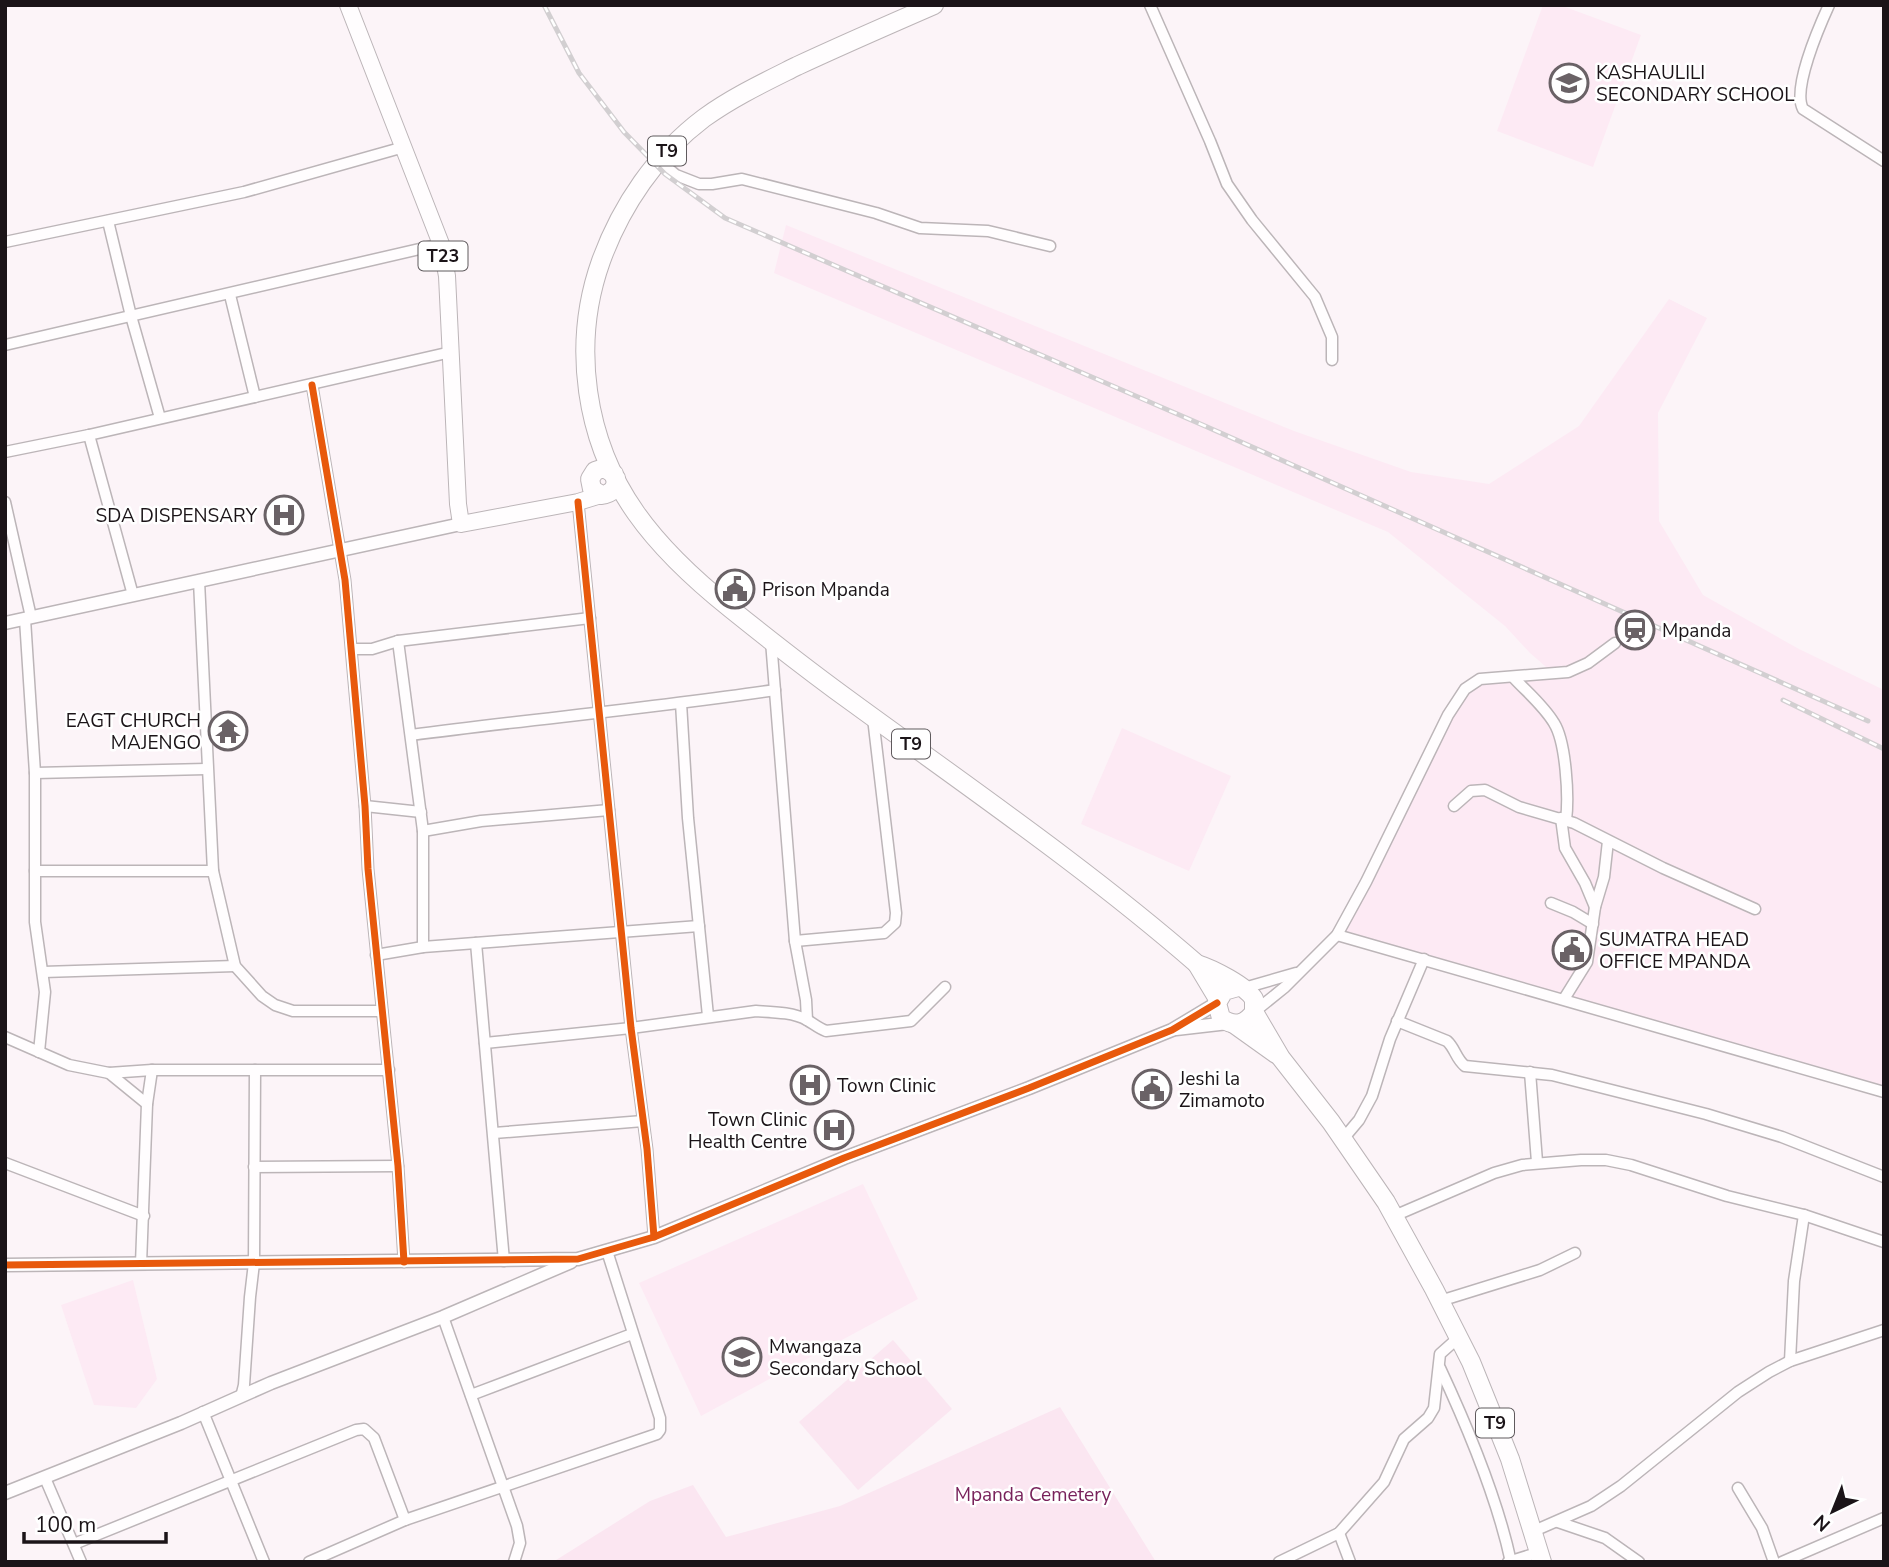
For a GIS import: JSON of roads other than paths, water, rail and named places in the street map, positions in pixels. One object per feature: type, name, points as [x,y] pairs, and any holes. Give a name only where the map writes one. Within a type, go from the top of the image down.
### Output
[{"type":"highway","name":"T9","points":[[934,5],[743,92],[703,119],[658,160],[624,211],[607,244],[594,279],[585,350],[587,387],[596,435],[636,513],[699,583],[771,642],[1081,869],[1197,964],[1217,972],[1254,999],[1254,1013],[1281,1058],[1343,1139],[1394,1216],[1440,1301],[1490,1409],[1541,1557]]},
{"type":"highway","name":"T9","points":[[596,435],[592,489],[636,513]]},
{"type":"highway","points":[[591,477],[595,471],[604,468],[615,476],[613,490],[603,494]]},
{"type":"highway","name":"T9","points":[[1197,964],[1217,1001],[1218,1010],[1231,1023],[1281,1058]]},
{"type":"highway","points":[[1217,1001],[1224,991],[1241,987]]},
{"type":"highway","points":[[1231,1023],[1249,1019],[1254,1013]]},
{"type":"main road","name":"T23","points":[[348,5],[441,244],[447,276],[461,524]]},
{"type":"main road","points":[[570,503],[591,477]]},
{"type":"main road","points":[[461,524],[603,494]]},
{"type":"street","points":[[1150,5],[1227,184],[1252,220],[1315,297],[1332,337],[1332,360]]},
{"type":"street","points":[[1829,5],[1812,44],[1802,87],[1801,105],[1803,110],[1884,161]]},
{"type":"street","points":[[5,242],[244,192],[404,147]]},
{"type":"street","points":[[658,160],[676,175],[699,184],[742,179],[876,213],[920,228],[988,231],[1050,246]]},
{"type":"street","points":[[108,221],[160,418]]},
{"type":"street","points":[[5,345],[441,244]]},
{"type":"street","points":[[230,295],[255,397]]},
{"type":"street","points":[[5,452],[451,352]]},
{"type":"street","points":[[312,385],[341,550],[352,649],[368,869],[398,1166],[404,1262]]},
{"type":"street","points":[[89,435],[132,595]]},
{"type":"street","points":[[5,502],[28,618],[35,773],[35,922],[45,992],[38,1052]]},
{"type":"street","points":[[570,503],[590,618],[631,1028],[648,1149],[654,1237]]},
{"type":"street","points":[[5,623],[461,524]]},
{"type":"street","points":[[198,581],[213,871],[235,966],[262,996],[275,1005],[293,1011],[382,1011]]},
{"type":"street","points":[[352,649],[372,649],[398,641],[590,618]]},
{"type":"street","points":[[398,641],[423,831],[423,947]]},
{"type":"street","points":[[771,642],[795,942],[807,1020]]},
{"type":"street","points":[[1254,1013],[1285,987],[1337,935],[1448,715],[1465,689],[1479,679],[1568,673],[1588,663],[1615,643]]},
{"type":"street","points":[[1514,678],[1555,723],[1561,738],[1569,798],[1564,819],[1565,848],[1595,907]]},
{"type":"street","points":[[411,735],[775,690]]},
{"type":"street","points":[[681,703],[688,818],[708,1016]]},
{"type":"street","points":[[795,942],[884,933],[895,923],[873,718]]},
{"type":"street","points":[[35,773],[206,769]]},
{"type":"street","points":[[1454,806],[1471,791],[1485,790],[1519,807],[1564,819],[1755,909]]},
{"type":"street","points":[[365,806],[421,812]]},
{"type":"street","points":[[423,831],[481,821],[609,810]]},
{"type":"street","points":[[1564,999],[1587,962],[1595,907],[1604,877],[1608,841]]},
{"type":"street","points":[[35,871],[213,871]]},
{"type":"street","points":[[1551,903],[1593,923]]},
{"type":"street","points":[[376,955],[423,947],[699,926]]},
{"type":"street","points":[[1337,935],[1884,1092]]},
{"type":"street","points":[[476,943],[504,1261]]},
{"type":"street","points":[[1343,1139],[1359,1120],[1372,1096],[1397,1021],[1424,959]]},
{"type":"street","points":[[43,972],[235,966]]},
{"type":"street","points":[[1241,987],[1298,972]]},
{"type":"street","points":[[485,1043],[631,1028],[756,1011],[807,1020],[826,1031],[902,1023],[918,1016],[945,987]]},
{"type":"street","points":[[5,1493],[443,1317],[578,1259],[654,1237],[844,1158],[1172,1030],[1217,1001]]},
{"type":"street","points":[[1397,1021],[1447,1041],[1465,1066],[1552,1075],[1737,1123],[1782,1137],[1884,1177]]},
{"type":"street","points":[[1172,1030],[1231,1023]]},
{"type":"street","points":[[5,1037],[69,1065],[109,1073],[152,1070],[388,1070]]},
{"type":"street","points":[[141,1264],[147,1104],[152,1070]]},
{"type":"street","points":[[242,1393],[254,1263],[255,1070]]},
{"type":"street","points":[[1530,1072],[1538,1162]]},
{"type":"street","points":[[109,1073],[147,1104]]},
{"type":"street","points":[[494,1133],[643,1121]]},
{"type":"street","points":[[1394,1216],[1494,1173],[1538,1162],[1606,1160],[1631,1165],[1727,1196],[1804,1214],[1884,1242]]},
{"type":"street","points":[[5,1163],[144,1216]]},
{"type":"street","points":[[254,1167],[398,1166]]},
{"type":"street","points":[[1790,1361],[1794,1281],[1804,1214]]},
{"type":"street","points":[[309,1562],[405,1520],[657,1434],[660,1430],[660,1418],[607,1251]]},
{"type":"street","points":[[1440,1301],[1540,1270],[1575,1253]]},
{"type":"street","points":[[5,1265],[578,1259]]},
{"type":"street","points":[[443,1317],[517,1526],[520,1543],[514,1562]]},
{"type":"street","points":[[1534,1531],[1591,1506],[1738,1392],[1790,1361],[1884,1330]]},
{"type":"street","points":[[471,1395],[632,1334]]},
{"type":"street","points":[[1279,1562],[1339,1533],[1384,1482],[1404,1439],[1428,1418],[1437,1399],[1440,1354],[1458,1338]]},
{"type":"street","points":[[1439,1365],[1472,1438],[1503,1528],[1510,1561],[1541,1557]]},
{"type":"street","points":[[203,1412],[264,1562]]},
{"type":"street","points":[[74,1544],[364,1429],[374,1438],[405,1520]]},
{"type":"street","points":[[45,1478],[81,1562]]},
{"type":"street","points":[[1738,1488],[1758,1519],[1774,1562]]},
{"type":"street","points":[[1782,1562],[1884,1518]]},
{"type":"street","points":[[1558,1522],[1614,1542],[1639,1562]]},
{"type":"street","points":[[1339,1533],[1350,1562]]},
{"type":"railway","points":[[544,5],[579,73],[624,132],[665,174],[725,218],[1205,426],[1868,721]]},
{"type":"railway","points":[[1783,700],[1884,749]]},
{"type":"place","name":"KASHAULILI SECONDARY SCHOOL","points":[[1569,83]]},
{"type":"place","name":"SDA DISPENSARY","points":[[284,515]]},
{"type":"place","name":"Prison Mpanda","points":[[735,589]]},
{"type":"place","name":"Mpanda","points":[[1635,630]]},
{"type":"place","name":"EAGT CHURCH MAJENGO","points":[[228,731]]},
{"type":"place","name":"SUMATRA HEAD OFFICE MPANDA","points":[[1572,950]]},
{"type":"place","name":"Town Clinic","points":[[810,1085]]},
{"type":"place","name":"Jeshi la Zimamoto","points":[[1152,1089]]},
{"type":"place","name":"Town Clinic Health Centre","points":[[834,1130]]},
{"type":"place","name":"Mwangaza Secondary School","points":[[742,1357]]},
{"type":"park label","name":"Mpanda Cemetery","points":[[1033,1494]]}]
